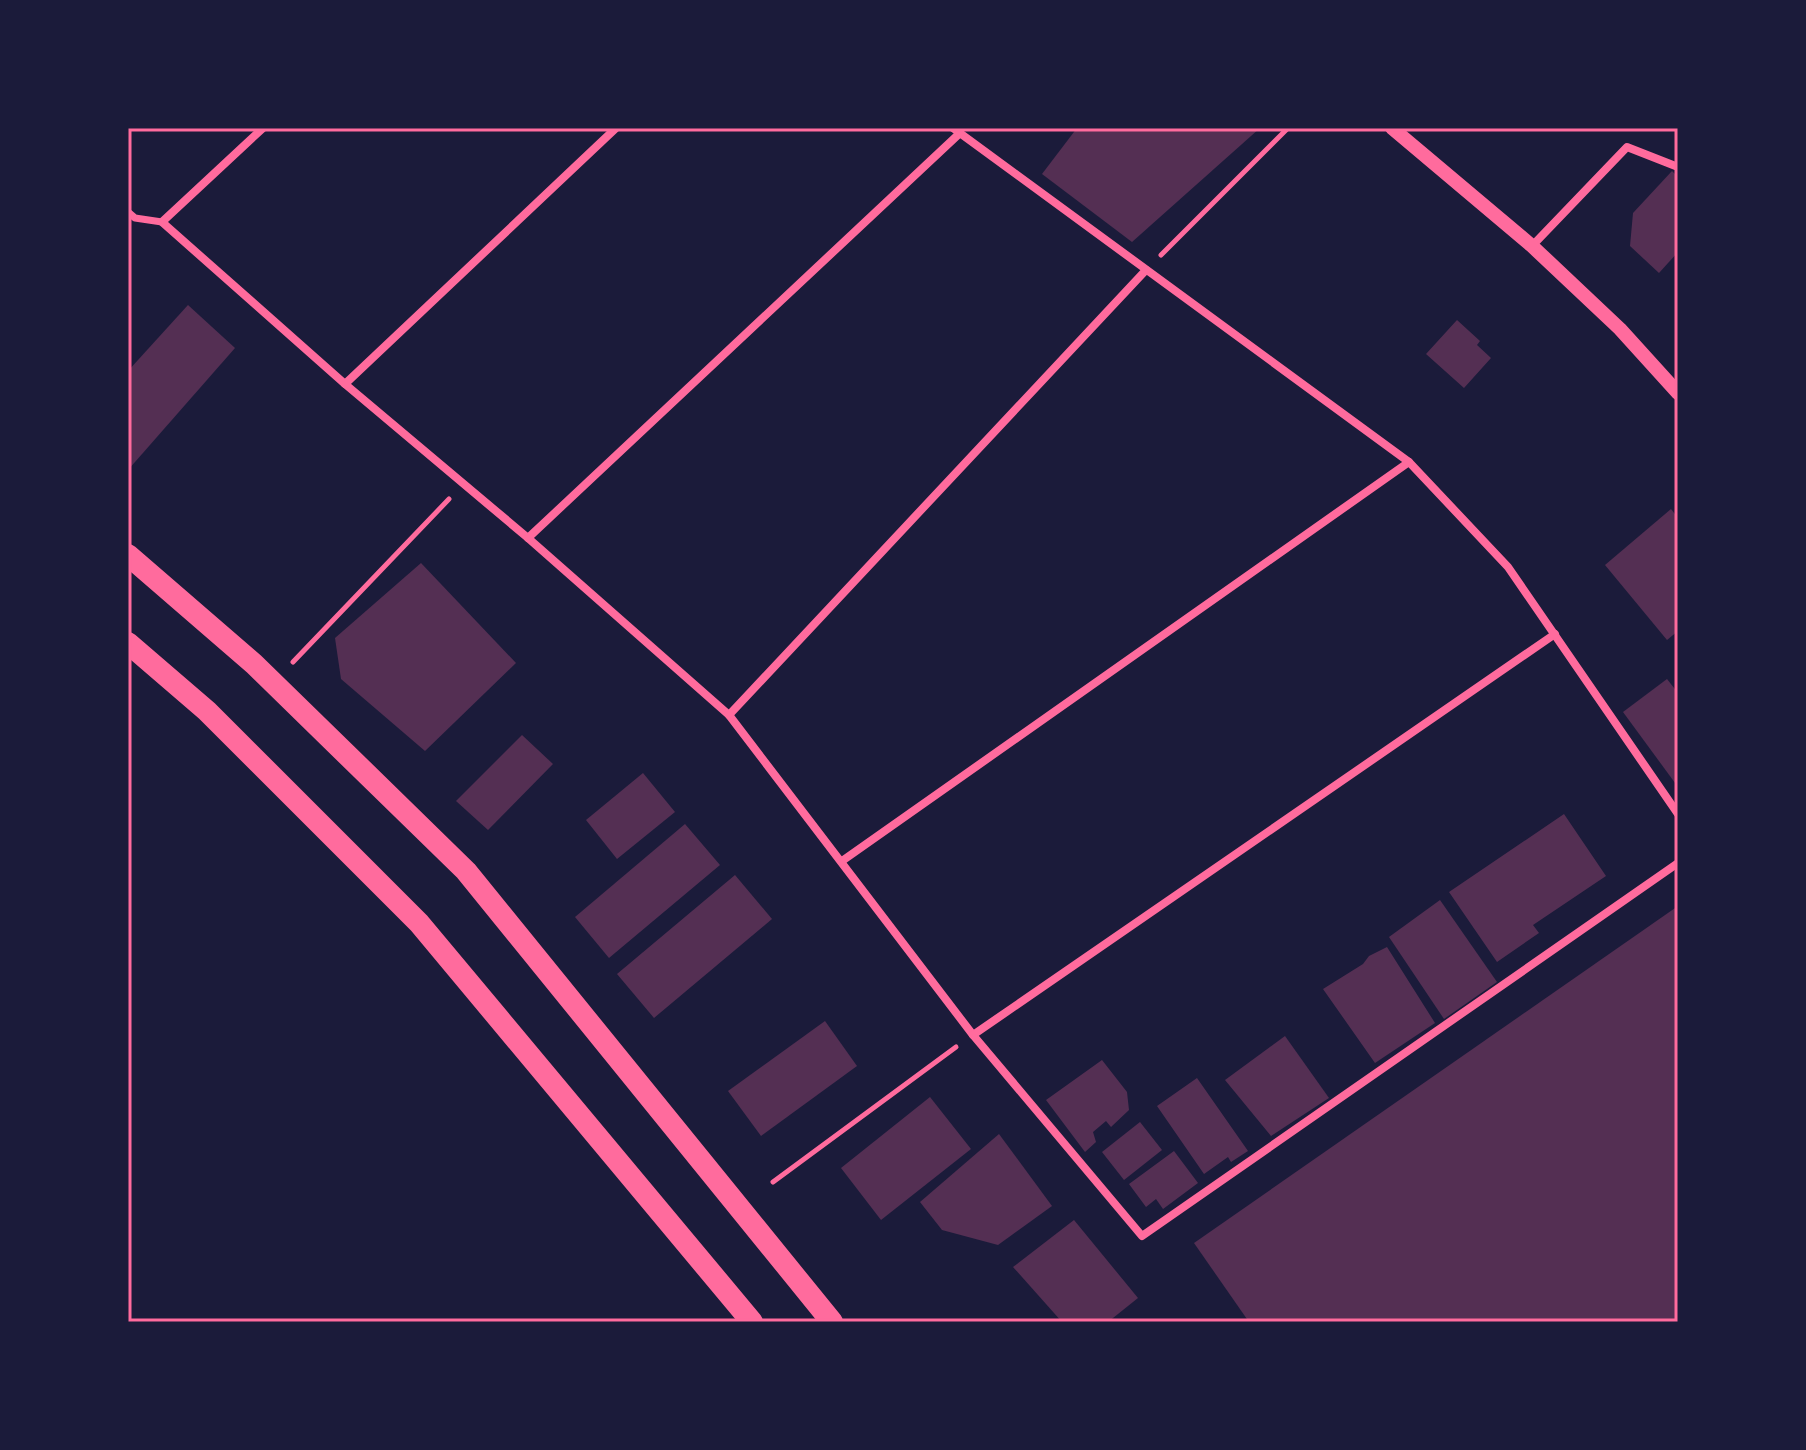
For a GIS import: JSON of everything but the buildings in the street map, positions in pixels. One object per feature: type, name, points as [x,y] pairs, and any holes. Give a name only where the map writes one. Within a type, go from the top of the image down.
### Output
[{"type":"highway","points":[[128,555],[254,664],[466,871],[832,1322]]},
{"type":"highway","points":[[128,643],[207,711],[419,923],[752,1322]]},
{"type":"street","points":[[162,222],[263,128]]},
{"type":"street","points":[[345,384],[616,128]]},
{"type":"street","points":[[1392,128],[1532,246],[1620,329],[1678,393]]},
{"type":"street","points":[[528,538],[957,130],[1409,462],[1508,567],[1678,814]]},
{"type":"street","points":[[1532,246],[1627,147],[1678,167]]},
{"type":"street","points":[[128,212],[135,218],[162,222],[729,715],[973,1035],[1142,1236],[1678,863]]},
{"type":"street","points":[[729,715],[1146,270]]},
{"type":"street","points":[[842,861],[1409,462]]},
{"type":"street","points":[[973,1035],[1555,634]]},
{"type":"path","points":[[1146,270],[1288,128]]},
{"type":"path","points":[[285,671],[464,484]]},
{"type":"path","points":[[773,1182],[973,1035]]}]
